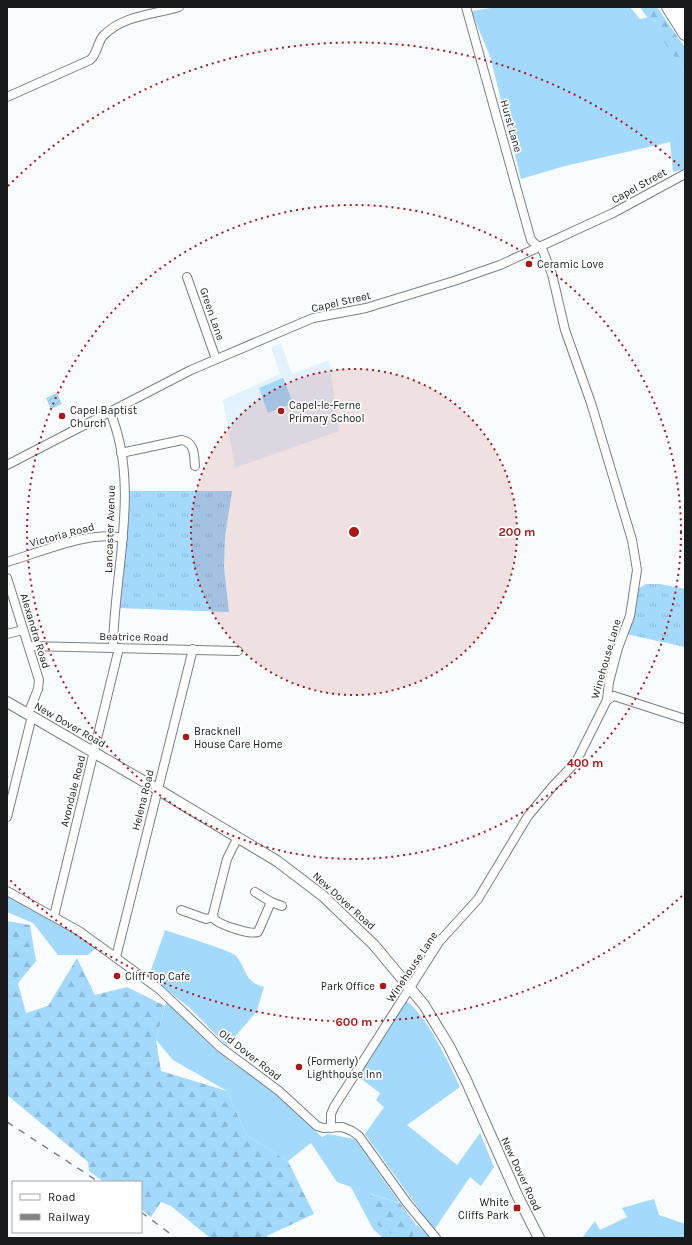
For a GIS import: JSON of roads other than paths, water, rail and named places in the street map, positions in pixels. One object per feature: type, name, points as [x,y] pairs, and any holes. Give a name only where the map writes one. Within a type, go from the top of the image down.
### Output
[{"type":"highway","points":[[668,7],[685,34]]},
{"type":"highway","points":[[679,7],[685,16]]},
{"type":"main road","name":"New Dover Road","points":[[7,703],[157,789],[238,837],[296,874],[336,907],[378,949],[411,988],[435,1023],[461,1069],[518,1197],[539,1238]]},
{"type":"street","points":[[7,97],[90,60],[96,55],[102,37],[122,23],[134,17],[179,7]]},
{"type":"street","name":"Hurst Lane","points":[[466,7],[531,240],[539,248]]},
{"type":"street","name":"Capel Street","points":[[7,465],[170,379],[313,318],[366,308],[454,282],[539,248],[613,213],[685,174]]},
{"type":"street","name":"Winehouse Lane","points":[[331,1128],[331,1116],[334,1107],[439,942],[478,899],[528,816],[553,786],[576,762],[607,700],[609,682],[618,648],[630,616],[638,570],[632,540],[591,403],[565,330],[552,274],[543,251],[539,248]]},
{"type":"street","name":"Green Lane","points":[[187,277],[216,360]]},
{"type":"street","name":"Lancaster Avenue","points":[[110,412],[121,453],[124,498],[116,647]]},
{"type":"street","points":[[121,453],[182,440],[188,441],[192,447],[195,466]]},
{"type":"street","name":"Victoria Road","points":[[7,562],[89,537],[107,536],[123,538]]},
{"type":"street","name":"Alexandra Road","points":[[7,578],[29,646],[39,683],[7,814]]},
{"type":"street","points":[[7,634],[23,630]]},
{"type":"street","name":"Beatrice Road","points":[[29,646],[238,651]]},
{"type":"street","name":"Avondale Road","points":[[54,916],[94,753],[116,647]]},
{"type":"street","name":"Helena Road","points":[[116,957],[193,649]]},
{"type":"street","points":[[607,700],[614,696],[685,719]]},
{"type":"street","points":[[213,917],[225,863],[238,837]]},
{"type":"street","name":"Old Dover Road","points":[[7,891],[54,916],[116,957],[174,1002],[220,1047],[280,1092],[314,1124],[323,1128],[348,1129],[359,1136],[406,1203],[436,1238]]},
{"type":"street","points":[[255,892],[271,902],[282,906]]},
{"type":"street","points":[[213,917],[220,924],[256,933],[261,928],[271,902]]},
{"type":"street","points":[[181,910],[206,919],[213,917]]},
{"type":"railway","points":[[7,1122],[97,1181]]},
{"type":"railway","points":[[142,1213],[176,1238]]},
{"type":"place","name":"Ceramic Love","points":[[529,264]]},
{"type":"place","name":"Capel-le-Ferne Primary School","points":[[281,411]]},
{"type":"place","name":"Capel Baptist Church","points":[[62,416]]},
{"type":"place","name":"Bracknell House Care Home","points":[[186,737]]},
{"type":"place","name":"Cliff Top Cafe","points":[[117,976]]},
{"type":"place","name":"Park Office","points":[[383,986]]},
{"type":"place","name":"(Formerly) Lighthouse Inn","points":[[299,1067]]},
{"type":"place","name":"White Cliffs Park","points":[[517,1208]]}]
